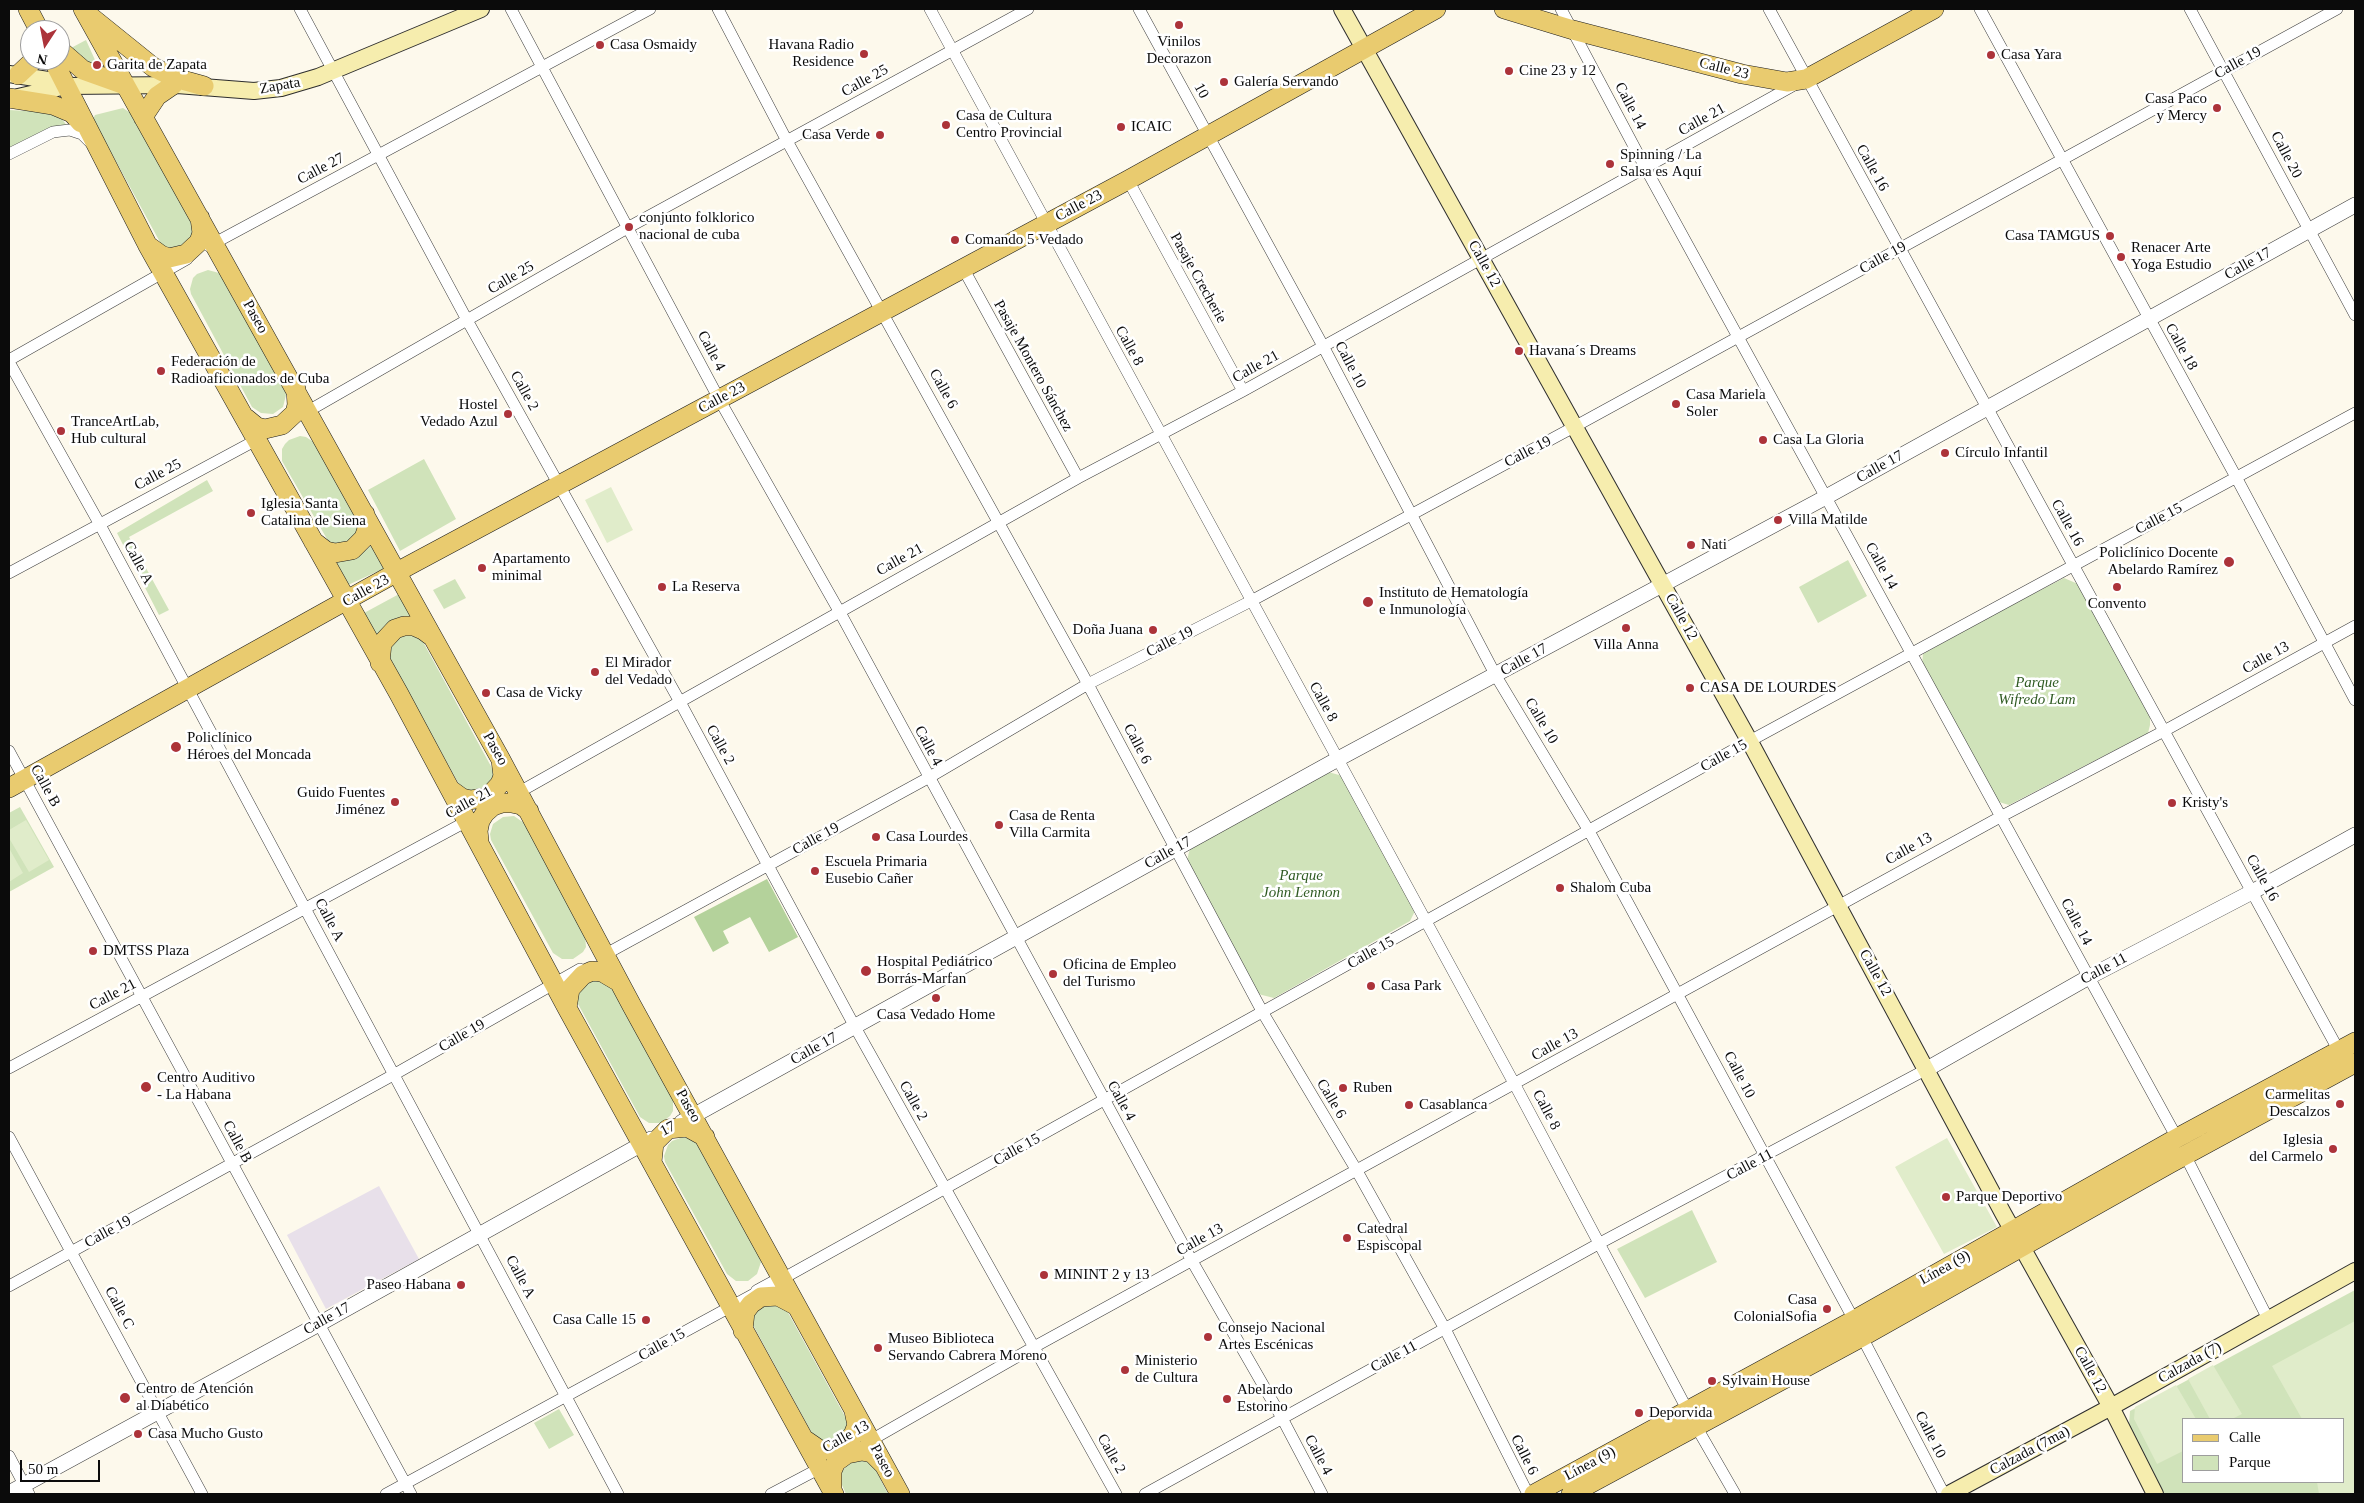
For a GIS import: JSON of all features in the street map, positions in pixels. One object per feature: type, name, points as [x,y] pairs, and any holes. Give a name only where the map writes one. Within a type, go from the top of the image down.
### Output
[{"type":"main road","points":[[28,9],[34,20]]},
{"type":"main road","points":[[83,9],[153,67],[175,78],[204,86]]},
{"type":"main road","name":"Paseo","points":[[83,9],[295,386],[431,636],[500,758],[604,955],[900,1494]]},
{"type":"main road","name":"Zapata","points":[[9,98],[66,86],[172,85],[254,91],[273,90],[305,82],[480,9]]},
{"type":"main road","name":"Calle 12","points":[[1342,9],[1750,742],[2022,1247],[2111,1407],[2155,1494]]},
{"type":"main road","name":"Calle 23","points":[[16,783],[398,573],[1128,180],[1436,9]]},
{"type":"main road","name":"Calle 23","points":[[1504,9],[1573,30],[1751,76],[1787,82],[1806,79],[1912,14],[1934,9]]},
{"type":"main road","points":[[70,59],[83,70],[125,85]]},
{"type":"main road","points":[[58,70],[147,244],[348,601],[380,663],[479,840],[568,1008],[720,1285],[743,1331],[833,1492]]},
{"type":"main road","name":"Zapata","points":[[13,74],[48,80],[66,86]]},
{"type":"main road","points":[[143,117],[157,96],[172,85]]},
{"type":"main road","points":[[9,98],[46,103],[72,113],[99,151]]},
{"type":"main road","points":[[147,244],[161,256],[178,257],[186,254],[194,249],[202,234],[198,214]]},
{"type":"main road","points":[[175,292],[176,272],[188,258],[198,254],[207,254],[217,257],[225,264]]},
{"type":"main road","points":[[243,416],[257,427],[274,428],[282,426],[289,420],[298,405],[295,386]]},
{"type":"main road","points":[[272,466],[273,446],[286,432],[295,428],[305,428],[322,436]]},
{"type":"main road","points":[[312,540],[318,547],[334,554],[352,550],[364,538],[367,529],[364,511]]},
{"type":"main road","points":[[380,663],[382,644],[395,630],[404,626],[414,626],[431,636]]},
{"type":"main road","points":[[448,787],[462,798],[479,800],[488,797],[500,784],[503,776],[500,758]]},
{"type":"main road","points":[[479,840],[478,830],[480,821],[493,806],[512,802],[521,805],[529,811]]},
{"type":"main road","points":[[544,963],[561,972],[580,969],[593,955],[595,936]]},
{"type":"main road","points":[[568,1008],[570,989],[583,975],[592,971],[602,972],[619,982]]},
{"type":"main road","name":"Línea (9)","points":[[1534,1494],[1854,1320],[2177,1138],[2351,1060]]},
{"type":"main road","name":"Línea (9)","points":[[1572,1494],[1862,1337],[2351,1060]]},
{"type":"main road","points":[[652,1162],[654,1143],[668,1129],[687,1127],[705,1137]]},
{"type":"main road","points":[[720,1285],[737,1295],[746,1296],[758,1292],[770,1280],[773,1262]]},
{"type":"main road","points":[[2268,1319],[2355,1270]]},
{"type":"main road","points":[[743,1331],[745,1312],[760,1297],[778,1296],[795,1305]]},
{"type":"main road","name":"Calzada (7)","points":[[2111,1407],[2268,1319]]},
{"type":"main road","points":[[804,1439],[820,1450],[830,1450],[842,1446],[854,1435],[857,1426],[853,1407]]},
{"type":"main road","name":"Calzada (7ma)","points":[[1949,1494],[2111,1407]]},
{"type":"main road","points":[[833,1492],[832,1471],[836,1462],[847,1454],[862,1451],[872,1453],[880,1459],[885,1467]]},
{"type":"street","name":"Calle 2","points":[[300,9],[467,320],[680,702],[944,1190],[1116,1494]]},
{"type":"street","name":"Calle 4","points":[[511,9],[629,227],[719,399],[839,612],[1104,1101],[1192,1261],[1282,1418],[1322,1494]]},
{"type":"street","name":"Calle 27","points":[[9,361],[214,243],[650,9]]},
{"type":"street","name":"Calle 6","points":[[718,9],[787,141],[1088,684],[1263,1013],[1357,1171],[1445,1329],[1528,1494]]},
{"type":"street","name":"Calle 8","points":[[930,9],[1515,1085],[1688,1411]]},
{"type":"street","name":"Calle 25","points":[[9,573],[282,426],[629,227],[1028,9]]},
{"type":"street","name":"10","points":[[1139,9],[1206,135]]},
{"type":"street","name":"Calle 14","points":[[1561,9],[1646,169],[2177,1138]]},
{"type":"street","name":"Calle 16","points":[[1769,9],[2252,892],[2351,1060]]},
{"type":"street","name":"Calle 18","points":[[1980,9],[2236,477],[2355,700]]},
{"type":"street","name":"Calle 20","points":[[2190,9],[2355,315]]},
{"type":"street","name":"Calle 19","points":[[9,1286],[395,1074],[604,955],[928,778],[1088,684],[1251,601],[1574,428],[2336,9]]},
{"type":"street","name":"Calle 21","points":[[9,1068],[518,793],[1078,478],[1161,436],[1806,79]]},
{"type":"street","points":[[9,154],[53,132],[70,130],[82,134],[99,151]]},
{"type":"street","name":"Calle 10","points":[[1206,135],[1323,346],[1496,676],[1589,831],[1854,1320]]},
{"type":"street","name":"Pasaje Crecherie","points":[[1128,180],[1243,391]]},
{"type":"street","name":"Calle 17","points":[[694,1116],[1338,759],[1496,676],[1826,497],[2355,205]]},
{"type":"street","name":"Pasaje Montero Sánchez","points":[[963,268],[1078,478]]},
{"type":"street","name":"Calle A","points":[[9,361],[99,523],[618,1494]]},
{"type":"street","name":"Calle 15","points":[[386,1494],[408,1489],[567,1398],[1750,742],[2355,413]]},
{"type":"street","name":"Calle 13","points":[[771,1494],[820,1469],[1034,1347],[1515,1085],[1678,993],[2355,626]]},
{"type":"street","name":"Calle B","points":[[9,751],[16,783],[142,997],[408,1489]]},
{"type":"street","name":"Calle 11","points":[[1144,1494],[1600,1243],[1765,1157],[1927,1069],[2088,977],[2252,892],[2355,835]]},
{"type":"street","name":"17","points":[[643,1143],[694,1116]]},
{"type":"street","name":"Calle C","points":[[9,1137],[202,1494]]},
{"type":"street","name":"Calle 17","points":[[9,1493],[27,1490],[157,1411],[319,1324],[643,1143]]},
{"type":"street","points":[[2185,1155],[2268,1319]]},
{"type":"street","name":"Calle 10","points":[[1862,1337],[1944,1494]]},
{"type":"street","points":[[1697,1428],[1734,1494]]},
{"type":"street","points":[[9,1456],[27,1490]]},
{"type":"shaded area","points":[[379,1186],[419,1259],[326,1309],[287,1235]]},
{"type":"green space","points":[[86,40],[95,60],[91,63],[87,62],[71,48]]},
{"type":"green space","points":[[123,108],[132,114],[194,227],[191,244],[170,251],[161,244],[93,119],[95,115]]},
{"type":"green space","points":[[9,110],[44,112],[60,116],[67,126],[56,126],[9,148]]},
{"type":"green space","points":[[208,270],[219,273],[285,389],[286,395],[283,407],[273,414],[261,413],[252,407],[191,294],[190,289],[193,278],[197,274]]},
{"type":"green space","points":[[300,436],[306,437],[315,443],[359,522],[360,528],[347,546],[330,543],[282,461],[282,449],[285,444],[289,440]]},
{"type":"green space","points":[[424,459],[456,519],[400,551],[368,490]]},
{"type":"green space","points":[[207,480],[213,491],[129,537],[169,610],[159,615],[117,533]]},
{"type":"green space","points":[[611,487],[633,530],[607,543],[585,500]]},
{"type":"green space","points":[[376,541],[387,567],[348,585],[336,562],[366,550]]},
{"type":"green space","points":[[1848,560],[1867,596],[1818,623],[1799,587]]},
{"type":"green space","name":"Parque Wifredo Lam","points":[[2064,578],[2078,584],[2150,717],[2150,725],[2148,733],[2009,805],[1999,802],[1922,665],[1923,654]]},
{"type":"green space","points":[[455,579],[466,598],[444,609],[433,590]]},
{"type":"green space","points":[[401,593],[414,618],[375,638],[364,613]]},
{"type":"green space","points":[[406,633],[422,640],[493,770],[495,776],[481,795],[461,788],[389,657],[392,641]]},
{"type":"green space","name":"Parque John Lennon","points":[[1328,772],[1343,776],[1415,911],[1410,921],[1274,998],[1258,994],[1187,861],[1189,852],[1191,848]]},
{"type":"green space","points":[[20,807],[54,867],[9,892],[9,813]]},
{"type":"green space","points":[[514,816],[524,823],[585,935],[586,947],[583,952],[573,959],[562,959],[553,953],[491,840],[490,834],[493,824],[503,817]]},
{"type":"green space","points":[[26,820],[49,860],[29,872],[9,838],[9,830]]},
{"type":"green space","points":[[9,848],[23,873],[9,882]]},
{"type":"green space","points":[[767,879],[798,937],[769,952],[750,917],[723,931],[729,943],[713,952],[694,917]]},
{"type":"green space","points":[[596,979],[611,986],[673,1099],[673,1111],[661,1123],[649,1123],[640,1117],[578,1004],[578,993],[585,983]]},
{"type":"green space","points":[[683,1137],[694,1140],[698,1144],[760,1256],[761,1262],[757,1274],[748,1281],[736,1281],[727,1274],[665,1162],[664,1156],[668,1145],[672,1141]]},
{"type":"green space","name":"Parque Deportivo","points":[[1947,1138],[1997,1227],[1944,1254],[1895,1167]]},
{"type":"green space","points":[[1692,1210],[1717,1262],[1645,1298],[1617,1249]]},
{"type":"green space","points":[[2355,1290],[2355,1494],[2164,1494],[2129,1425],[2130,1411]]},
{"type":"green space","points":[[764,1301],[785,1307],[847,1420],[847,1432],[829,1445],[814,1437],[753,1325],[753,1314]]},
{"type":"green space","points":[[2355,1321],[2355,1494],[2319,1494],[2317,1483],[2344,1483],[2344,1418],[2301,1418],[2272,1366]]},
{"type":"green space","points":[[2213,1365],[2242,1414],[2234,1418],[2209,1418],[2188,1379]]},
{"type":"green space","points":[[2176,1385],[2195,1418],[2182,1418],[2182,1452],[2157,1464],[2134,1419],[2135,1407]]},
{"type":"green space","points":[[559,1409],[574,1435],[549,1449],[534,1423]]},
{"type":"green space","points":[[859,1460],[870,1463],[874,1467],[888,1494],[846,1494],[842,1485],[841,1473],[848,1464]]},
{"type":"place","name":"Vinilos Decorazon","points":[[1179,25]]},
{"type":"place","name":"Casa Osmaidy","points":[[600,45]]},
{"type":"place","name":"Havana Radio Residence","points":[[864,54]]},
{"type":"place","name":"Casa Yara","points":[[1991,55]]},
{"type":"place","name":"Garita de Zapata","points":[[97,65]]},
{"type":"place","name":"Cine 23 y 12","points":[[1509,71]]},
{"type":"place","name":"Galería Servando","points":[[1224,82]]},
{"type":"place","name":"Casa Paco y Mercy","points":[[2217,108]]},
{"type":"place","name":"Casa de Cultura Centro Provincial","points":[[946,125]]},
{"type":"place","name":"ICAIC","points":[[1121,127]]},
{"type":"place","name":"Casa Verde","points":[[880,135]]},
{"type":"place","name":"Spinning / La Salsa es Aquí","points":[[1610,164]]},
{"type":"place","name":"conjunto folklorico nacional de cuba","points":[[629,227]]},
{"type":"place","name":"Casa TAMGUS","points":[[2110,236]]},
{"type":"place","name":"Comando 5 Vedado","points":[[955,240]]},
{"type":"place","name":"Renacer Arte Yoga Estudio","points":[[2121,257]]},
{"type":"place","name":"Havana´s Dreams","points":[[1519,351]]},
{"type":"place","name":"Federación de Radioaficionados de Cuba","points":[[161,371]]},
{"type":"place","name":"Casa Mariela Soler","points":[[1676,404]]},
{"type":"place","name":"Hostel Vedado Azul","points":[[508,414]]},
{"type":"place","name":"TranceArtLab, Hub cultural","points":[[61,431]]},
{"type":"place","name":"Casa La Gloria","points":[[1763,440]]},
{"type":"place","name":"Círculo Infantil","points":[[1945,453]]},
{"type":"place","name":"Iglesia Santa Catalina de Siena","points":[[251,513]]},
{"type":"place","name":"Villa Matilde","points":[[1778,520]]},
{"type":"place","name":"Nati","points":[[1691,545]]},
{"type":"place","name":"Policlínico Docente Abelardo Ramírez","points":[[2229,562]]},
{"type":"place","name":"Apartamento minimal","points":[[482,568]]},
{"type":"place","name":"La Reserva","points":[[662,587]]},
{"type":"place","name":"Convento","points":[[2117,587]]},
{"type":"place","name":"Instituto de Hematología e Inmunología","points":[[1368,602]]},
{"type":"place","name":"Villa Anna","points":[[1626,628]]},
{"type":"place","name":"Doña Juana","points":[[1153,630]]},
{"type":"place","name":"El Mirador del Vedado","points":[[595,672]]},
{"type":"place","name":"CASA DE LOURDES","points":[[1690,688]]},
{"type":"place","name":"Casa de Vicky","points":[[486,693]]},
{"type":"place","name":"Policlínico Héroes del Moncada","points":[[176,747]]},
{"type":"place","name":"Guido Fuentes Jiménez","points":[[395,802]]},
{"type":"place","name":"Kristy's","points":[[2172,803]]},
{"type":"place","name":"Casa de Renta Villa Carmita","points":[[999,825]]},
{"type":"place","name":"Casa Lourdes","points":[[876,837]]},
{"type":"place","name":"Escuela Primaria Eusebio Cañer","points":[[815,871]]},
{"type":"place","name":"Shalom Cuba","points":[[1560,888]]},
{"type":"place","name":"DMTSS Plaza","points":[[93,951]]},
{"type":"place","name":"Hospital Pediátrico Borrás-Marfan","points":[[866,971]]},
{"type":"place","name":"Oficina de Empleo del Turismo","points":[[1053,974]]},
{"type":"place","name":"Casa Park","points":[[1371,986]]},
{"type":"place","name":"Casa Vedado Home","points":[[936,998]]},
{"type":"place","name":"Centro Auditivo - La Habana","points":[[146,1087]]},
{"type":"place","name":"Ruben","points":[[1343,1088]]},
{"type":"place","name":"Carmelitas Descalzos","points":[[2340,1104]]},
{"type":"place","name":"Casablanca","points":[[1409,1105]]},
{"type":"place","name":"Iglesia del Carmelo","points":[[2333,1149]]},
{"type":"place","name":"Parque Deportivo","points":[[1946,1197]]},
{"type":"place","name":"Catedral Espiscopal","points":[[1347,1238]]},
{"type":"place","name":"MININT 2 y 13","points":[[1044,1275]]},
{"type":"place","name":"Paseo Habana","points":[[461,1285]]},
{"type":"place","name":"Casa ColonialSofia","points":[[1827,1309]]},
{"type":"place","name":"Casa Calle 15","points":[[646,1320]]},
{"type":"place","name":"Consejo Nacional Artes Escénicas","points":[[1208,1337]]},
{"type":"place","name":"Museo Biblioteca Servando Cabrera Moreno","points":[[878,1348]]},
{"type":"place","name":"Ministerio de Cultura","points":[[1125,1370]]},
{"type":"place","name":"Sylvain House","points":[[1712,1381]]},
{"type":"place","name":"Centro de Atención al Diabético","points":[[125,1398]]},
{"type":"place","name":"Abelardo Estorino","points":[[1227,1399]]},
{"type":"place","name":"Deporvida","points":[[1639,1413]]},
{"type":"place","name":"Casa Mucho Gusto","points":[[138,1434]]}]
